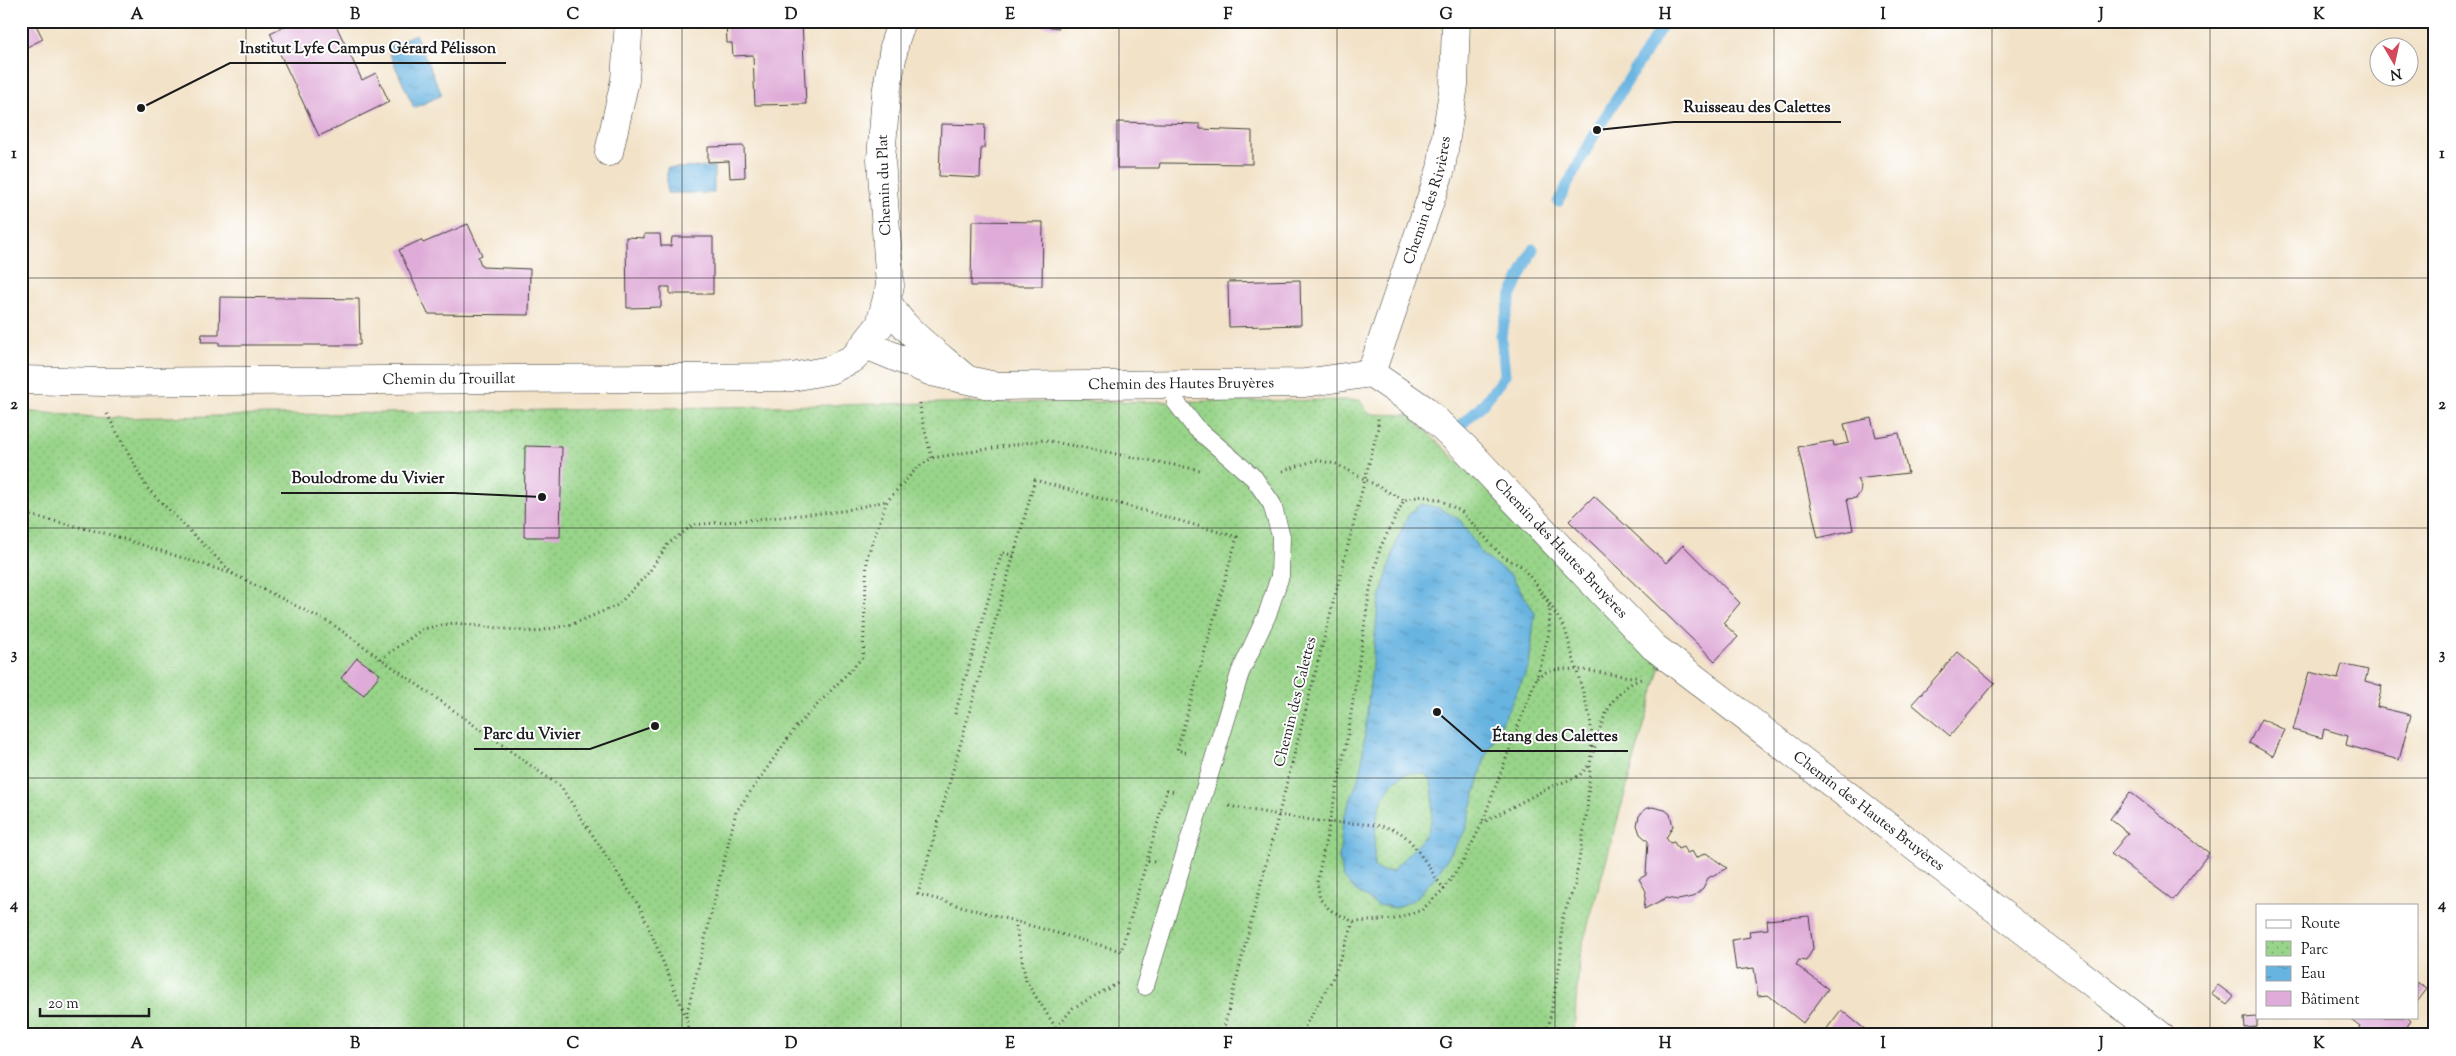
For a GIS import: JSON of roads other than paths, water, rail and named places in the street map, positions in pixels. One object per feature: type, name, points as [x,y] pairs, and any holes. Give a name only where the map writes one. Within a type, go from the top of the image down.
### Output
[{"type":"street","points":[[609,152],[625,80],[629,21]]},
{"type":"street","name":"Chemin du Plat","points":[[866,345],[880,325],[890,286],[881,159],[886,94],[895,41],[902,21]]},
{"type":"street","name":"Chemin des Rivières","points":[[1372,373],[1440,168],[1454,85],[1456,21]]},
{"type":"street","points":[[887,300],[891,310],[910,330],[966,379]]},
{"type":"street","name":"Chemin des Hautes Bruyères","points":[[866,345],[932,372],[995,386],[1305,383],[1372,373],[1425,410],[1468,451],[1654,647],[2160,1035]]},
{"type":"street","name":"Chemin du Trouillat","points":[[21,380],[104,382],[792,377],[830,370],[854,358],[866,345]]},
{"type":"lane","points":[[1145,986],[1240,673],[1267,615],[1280,576],[1281,536],[1272,504],[1254,478],[1195,427],[1176,402],[1173,384]]},
{"type":"water","points":[[415,34],[442,95],[414,108],[387,48]]},
{"type":"water","points":[[714,167],[714,193],[667,193],[667,168]]},
{"type":"water","points":[[1421,504],[1439,508],[1460,520],[1483,556],[1511,575],[1535,613],[1529,666],[1485,758],[1465,831],[1435,877],[1415,899],[1395,908],[1377,905],[1352,888],[1343,877],[1339,859],[1343,820],[1361,771],[1378,606],[1396,542],[1409,514]],"holes":[[[1407,773],[1426,774],[1433,792],[1432,817],[1428,830],[1416,846],[1392,871],[1380,871],[1374,867],[1374,854],[1376,827],[1382,801],[1396,780]]]},
{"type":"waterway","points":[[1558,202],[1597,130],[1665,21]]},
{"type":"waterway","points":[[1454,436],[1462,424],[1484,403],[1505,375],[1501,335],[1511,297],[1533,249]]},
{"type":"place","name":"Institut Lyfe Campus Gérard Pélisson","points":[[141,108]]},
{"type":"place","name":"Ruisseau des Calettes","points":[[1597,130]]},
{"type":"place","name":"Boulodrome du Vivier","points":[[542,497]]},
{"type":"place","name":"Étang des Calettes","points":[[1437,712]]},
{"type":"place","name":"Parc du Vivier","points":[[655,726]]}]
